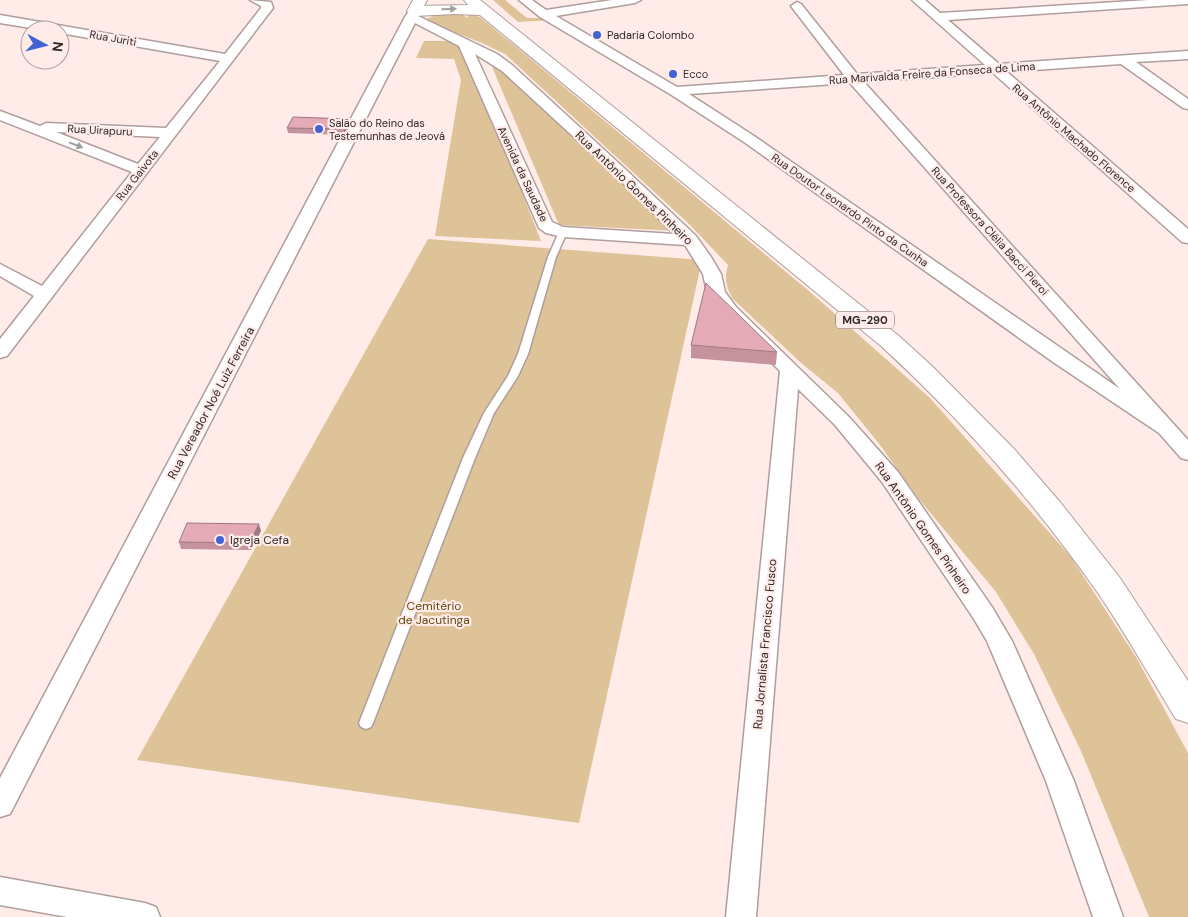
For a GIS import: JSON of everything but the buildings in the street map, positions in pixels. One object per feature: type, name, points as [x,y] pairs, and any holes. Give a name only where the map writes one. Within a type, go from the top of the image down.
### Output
[{"type":"highway","points":[[415,9],[454,9],[477,5]]},
{"type":"highway","name":"MG-290","points":[[477,5],[890,341],[924,372],[1005,456],[1050,508],[1109,586],[1188,709]]},
{"type":"street","name":"Rua Doutor Leonardo Pinto da Cunha","points":[[524,0],[749,138],[1060,358],[1168,430]]},
{"type":"street","points":[[544,14],[635,0]]},
{"type":"street","name":"Rua Antônio Machado Florence","points":[[918,0],[1188,238]]},
{"type":"street","name":"Rua Gaivota","points":[[0,352],[142,170],[226,58],[267,8],[267,4],[258,1]]},
{"type":"street","points":[[939,17],[1188,1]]},
{"type":"street","name":"Rua Professora Clélia Bacci Pieroi","points":[[797,6],[854,79],[1188,453]]},
{"type":"street","name":"Rua Antônio Gomes Pinheiro","points":[[415,9],[465,45],[492,57],[507,68],[619,171],[690,240],[703,257],[712,274],[716,292],[730,311],[842,421],[890,476],[983,613],[999,641],[1060,781],[1108,917]]},
{"type":"street","name":"Rua Vereador Noé Luiz Ferreira","points":[[0,805],[415,9]]},
{"type":"street","name":"Rua Juriti","points":[[0,19],[226,58]]},
{"type":"street","name":"Avenida da Saudade","points":[[465,45],[545,224],[552,230],[563,232],[690,240]]},
{"type":"street","name":"Rua Marivalda Freire da Fonseca de Lima","points":[[675,91],[1188,55]]},
{"type":"street","points":[[1124,60],[1188,105]]},
{"type":"street","name":"Rua Uirapuru","points":[[0,115],[142,170]]},
{"type":"street","name":"Rua Uirapuru","points":[[31,126],[170,133]]},
{"type":"street","points":[[0,269],[44,294]]},
{"type":"street","name":"Rua Jornalista Francisco Fusco","points":[[741,917],[790,371]]},
{"type":"street","points":[[0,891],[145,917]]},
{"type":"lane","points":[[366,723],[469,458],[489,413],[513,376],[523,354],[552,257],[563,232]]},
{"type":"green space","points":[[493,0],[505,0],[527,18],[551,18],[554,20],[518,22]]},
{"type":"green space","points":[[461,13],[467,18],[469,14],[480,17],[809,291],[930,398],[1071,557],[1136,657],[1188,753],[1188,917],[1149,917],[1081,751],[1034,654],[996,592],[918,498],[880,445],[838,393],[800,362],[733,299],[726,283],[728,265],[689,224],[505,54],[428,22],[427,19],[437,14]]},
{"type":"green space","points":[[424,41],[463,41],[541,241],[435,236],[461,80],[454,59],[416,58]]},
{"type":"green space","points":[[487,55],[678,231],[559,225]]},
{"type":"green space","name":"Cemitério de Jacutinga","points":[[428,239],[702,260],[579,823],[137,760]]},
{"type":"place","name":"Padaria Colombo","points":[[597,35]]},
{"type":"place","name":"Ecco","points":[[673,74]]},
{"type":"place","name":"Salão do Reino das Testemunhas de Jeová","points":[[319,129]]},
{"type":"place","name":"Igreja Cefa","points":[[220,540]]}]
